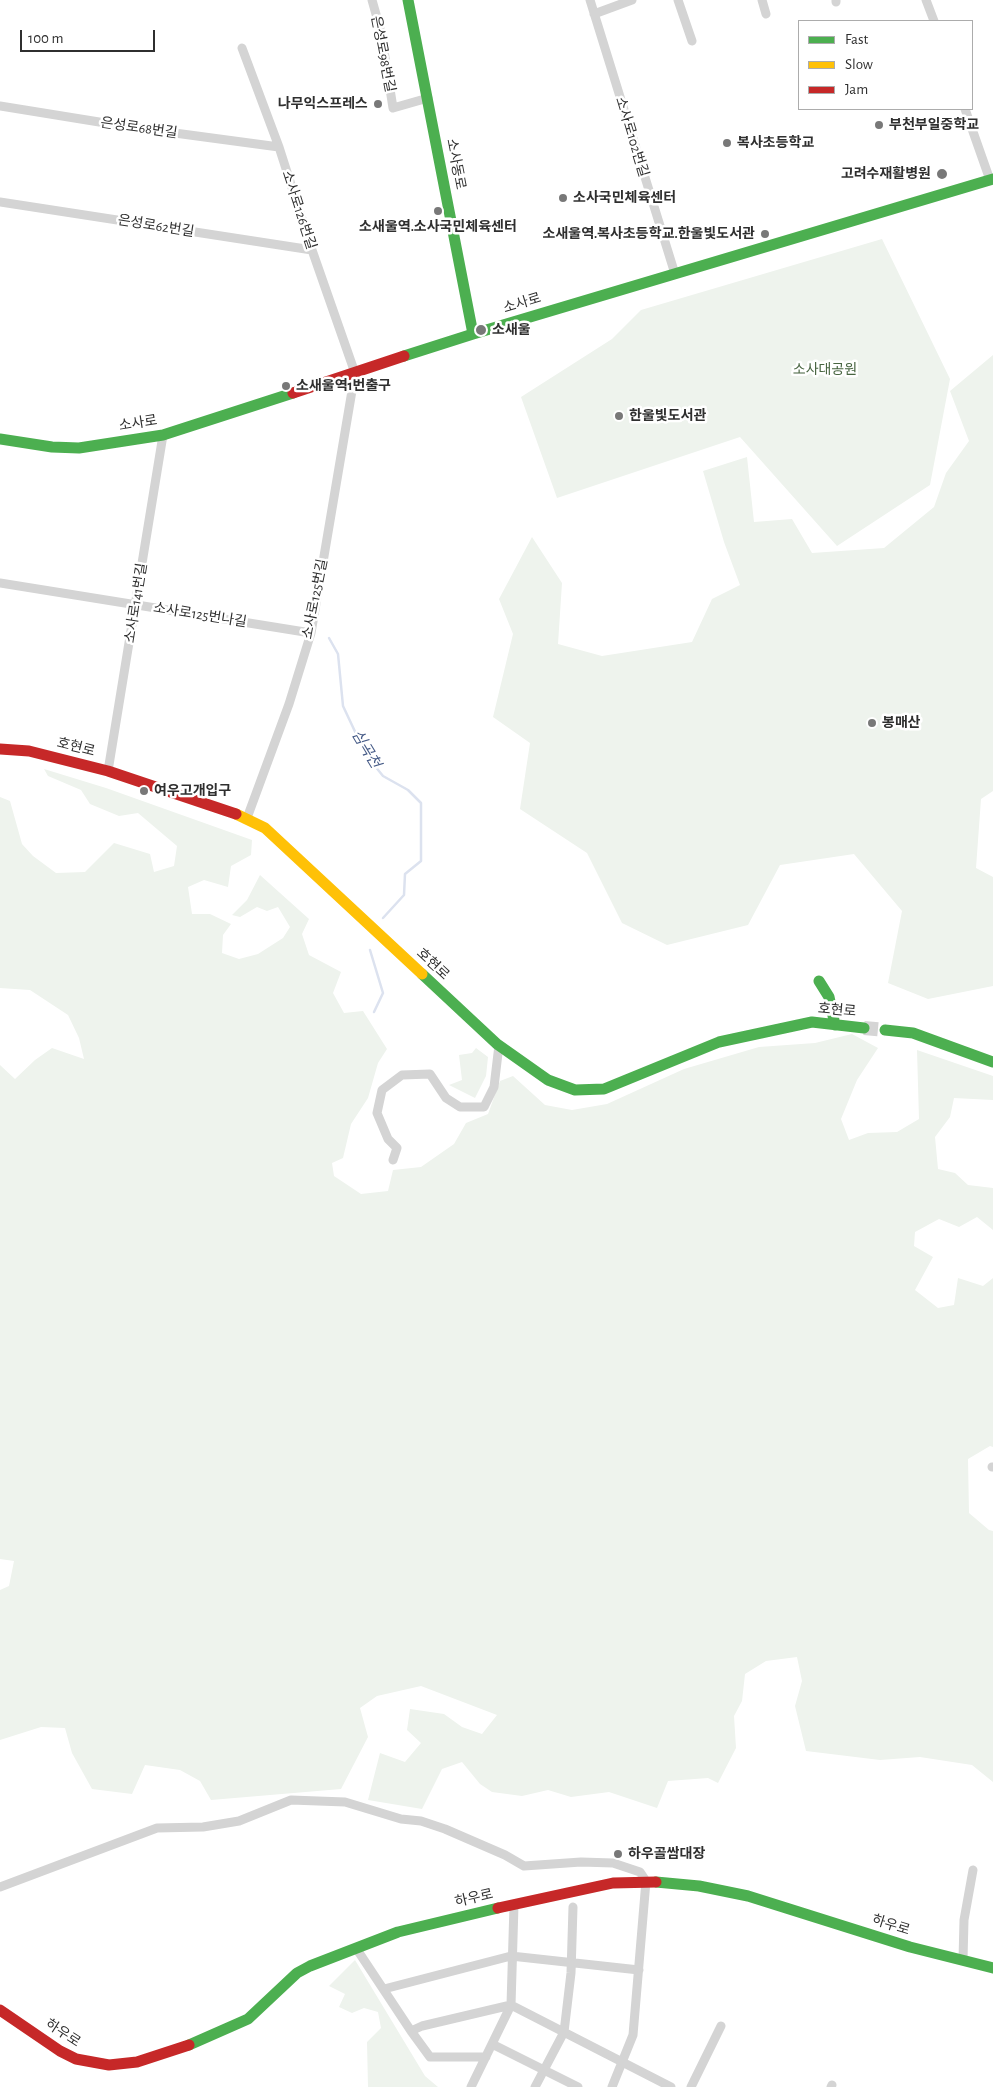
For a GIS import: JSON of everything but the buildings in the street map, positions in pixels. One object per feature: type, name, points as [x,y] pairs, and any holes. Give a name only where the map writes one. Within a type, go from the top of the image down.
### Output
[{"type":"street","name":"은성로98번길","points":[[372,0],[381,32],[393,108],[428,98]]},
{"type":"street","name":"소사동로","points":[[408,0],[473,334]]},
{"type":"street","name":"소사로102번길","points":[[590,0],[675,274]]},
{"type":"street","points":[[594,14],[632,0]]},
{"type":"street","points":[[678,0],[692,40]]},
{"type":"street","points":[[762,0],[766,14]]},
{"type":"street","points":[[926,0],[934,20]]},
{"type":"street","name":"소사로126번길","points":[[242,48],[279,148],[312,250],[356,373]]},
{"type":"street","name":"은성로68번길","points":[[0,106],[279,148]]},
{"type":"street","points":[[965,110],[992,179]]},
{"type":"street","name":"소사로","points":[[0,439],[52,447],[79,448],[163,435],[473,334],[992,179]]},
{"type":"street","name":"은성로62번길","points":[[0,202],[312,250]]},
{"type":"street","name":"소사로125번길","points":[[247,818],[289,704],[310,633],[356,373]]},
{"type":"street","name":"소사로141번길","points":[[108,771],[163,435]]},
{"type":"street","name":"소사로125번나길","points":[[0,583],[310,633]]},
{"type":"street","name":"호현로","points":[[0,749],[29,751],[108,771],[247,818],[265,828],[499,1045],[548,1080],[575,1090],[604,1089],[719,1042],[812,1022],[864,1028]]},
{"type":"street","points":[[819,982],[829,998],[835,1025]]},
{"type":"street","points":[[885,1030],[913,1033],[993,1062]]},
{"type":"street","points":[[393,1160],[397,1148],[388,1139],[377,1113],[382,1090],[402,1074],[430,1074],[446,1098],[460,1107],[484,1107],[494,1088],[499,1045]]},
{"type":"street","points":[[0,1887],[157,1828],[203,1827],[239,1821],[291,1800],[344,1802],[401,1819],[421,1821],[445,1829],[505,1855],[524,1866],[581,1862],[613,1863],[640,1872],[646,1881],[640,1970],[633,2035],[612,2087]]},
{"type":"street","points":[[963,1960],[964,1920],[973,1870]]},
{"type":"street","name":"하우로","points":[[0,2010],[60,2051],[76,2059],[109,2065],[137,2062],[198,2042],[248,2019],[297,1973],[398,1932],[546,1896],[613,1883],[646,1881],[699,1886],[748,1896],[910,1947],[993,1968]]},
{"type":"street","points":[[471,2087],[510,2005],[514,1905]]},
{"type":"street","points":[[536,2087],[564,2032],[571,1963],[573,1907]]},
{"type":"street","points":[[356,1948],[430,2057],[486,2057]]},
{"type":"street","points":[[384,1989],[511,1956],[640,1970]]},
{"type":"street","points":[[411,2031],[431,2024],[510,2005],[670,2087]]},
{"type":"street","points":[[691,2087],[720,2026]]},
{"type":"street","points":[[492,2044],[578,2087]]},
{"type":"green space","name":"소사대공원","points":[[882,239],[950,379],[930,485],[837,546],[740,437],[557,498],[521,397],[612,339],[641,310]]},
{"type":"green space","points":[[993,355],[993,791],[981,799],[976,868],[993,877],[993,986],[928,999],[888,983],[902,911],[854,854],[780,865],[748,925],[667,945],[622,923],[587,853],[520,809],[530,743],[493,717],[513,634],[499,599],[532,537],[562,583],[558,644],[602,656],[692,642],[712,599],[740,585],[724,542],[703,471],[747,457],[754,522],[792,519],[812,553],[884,548],[934,507],[946,473],[969,441],[950,391]]},
{"type":"green space","points":[[44,769],[106,788],[252,840],[251,855],[231,866],[228,887],[204,880],[188,887],[192,914],[210,914],[231,924],[223,935],[222,953],[239,959],[258,954],[283,938],[290,927],[278,907],[267,911],[257,907],[240,917],[232,915],[247,900],[260,875],[309,919],[302,934],[309,955],[341,972],[333,993],[344,1013],[363,1011],[387,1049],[378,1063],[368,1098],[351,1124],[343,1158],[332,1163],[334,1176],[361,1194],[388,1191],[393,1170],[421,1167],[454,1144],[466,1123],[488,1114],[500,1081],[513,1076],[545,1105],[572,1110],[607,1104],[684,1069],[759,1047],[815,1043],[852,1034],[878,1048],[857,1080],[841,1119],[849,1140],[868,1133],[897,1132],[919,1119],[917,1050],[993,1076],[993,1100],[954,1098],[950,1117],[935,1137],[938,1169],[955,1173],[968,1185],[993,1188],[993,1230],[977,1217],[959,1227],[939,1219],[915,1232],[914,1246],[933,1257],[915,1290],[938,1308],[954,1305],[958,1278],[983,1286],[993,1278],[993,1447],[990,1446],[968,1459],[969,1513],[989,1530],[993,1531],[993,1782],[972,1765],[920,1757],[880,1760],[806,1751],[795,1706],[802,1681],[797,1657],[766,1661],[745,1674],[742,1701],[734,1716],[736,1748],[718,1783],[708,1778],[668,1781],[657,1808],[609,1792],[571,1797],[548,1790],[522,1796],[492,1792],[480,1784],[462,1762],[442,1769],[422,1809],[368,1800],[380,1753],[405,1762],[421,1743],[407,1730],[410,1709],[444,1714],[462,1727],[482,1734],[497,1715],[421,1686],[377,1696],[360,1708],[368,1737],[341,1789],[211,1800],[200,1781],[180,1770],[145,1765],[132,1794],[92,1789],[72,1753],[65,1728],[41,1727],[0,1740],[0,1590],[9,1586],[14,1561],[0,1559],[0,1065],[15,1079],[35,1060],[52,1048],[84,1059],[79,1038],[68,1015],[30,990],[0,988],[0,797],[10,801],[22,844],[33,856],[56,873],[85,872],[114,843],[150,854],[154,872],[174,866],[177,846],[138,813],[119,816],[90,804],[81,790],[48,776]]},
{"type":"green space","points":[[476,1048],[488,1057],[486,1076],[475,1098],[449,1085],[462,1080],[459,1055],[472,1053]]},
{"type":"green space","points":[[355,1960],[425,2076],[438,2087],[368,2087],[367,2042],[381,2028],[378,2012],[364,2008],[352,2013],[339,2007],[345,1994],[329,1986]]},
{"type":"waterway","name":"심곡천","points":[[329,638],[338,654],[343,706],[366,755],[383,776],[408,790],[421,803],[421,861],[405,874],[404,895],[383,918]]},
{"type":"waterway","name":"심곡천","points":[[370,950],[383,993],[374,1012]]},
{"type":"tunnel","points":[[864,1028],[885,1030]]},
{"type":"traffic: fast","points":[[408,0],[473,334]]},
{"type":"traffic: fast","points":[[404,356],[993,179]]},
{"type":"traffic: fast","points":[[0,439],[52,447],[79,448],[163,435],[293,393]]},
{"type":"traffic: fast","points":[[422,974],[497,1044],[548,1080],[575,1090],[604,1089],[719,1042],[812,1022],[864,1028]]},
{"type":"traffic: fast","points":[[819,981],[829,997],[835,1025]]},
{"type":"traffic: fast","points":[[885,1030],[913,1033],[993,1062]]},
{"type":"traffic: fast","points":[[656,1882],[699,1886],[748,1896],[910,1947],[993,1968]]},
{"type":"traffic: fast","points":[[189,2045],[248,2019],[297,1973],[310,1966],[398,1932],[498,1908]]},
{"type":"traffic: slow","points":[[236,814],[265,828],[422,974]]},
{"type":"traffic: jam","points":[[293,393],[404,356]]},
{"type":"traffic: jam","points":[[0,749],[29,751],[108,771],[236,814]]},
{"type":"traffic: jam","points":[[498,1908],[613,1883],[656,1882]]},
{"type":"traffic: jam","points":[[0,2010],[60,2051],[76,2059],[109,2065],[137,2062],[189,2045]]},
{"type":"place","name":"나무익스프레스","points":[[378,104]]},
{"type":"place","name":"부천부일중학교","points":[[879,125]]},
{"type":"place","name":"복사초등학교","points":[[727,143]]},
{"type":"place","name":"고려수재활병원","points":[[942,174]]},
{"type":"place","name":"소사국민체육센터","points":[[563,198]]},
{"type":"place","name":"소새울역.소사국민체육센터","points":[[438,211]]},
{"type":"place","name":"소새울역.복사초등학교.한울빛도서관","points":[[765,234]]},
{"type":"place","name":"소새울","points":[[481,330]]},
{"type":"place","name":"소새울역1번출구","points":[[286,386]]},
{"type":"place","name":"한울빛도서관","points":[[619,416]]},
{"type":"place","name":"봉매산","points":[[872,723]]},
{"type":"place","name":"여우고개입구","points":[[144,791]]},
{"type":"place","name":"하우골쌈대장","points":[[618,1854]]}]
